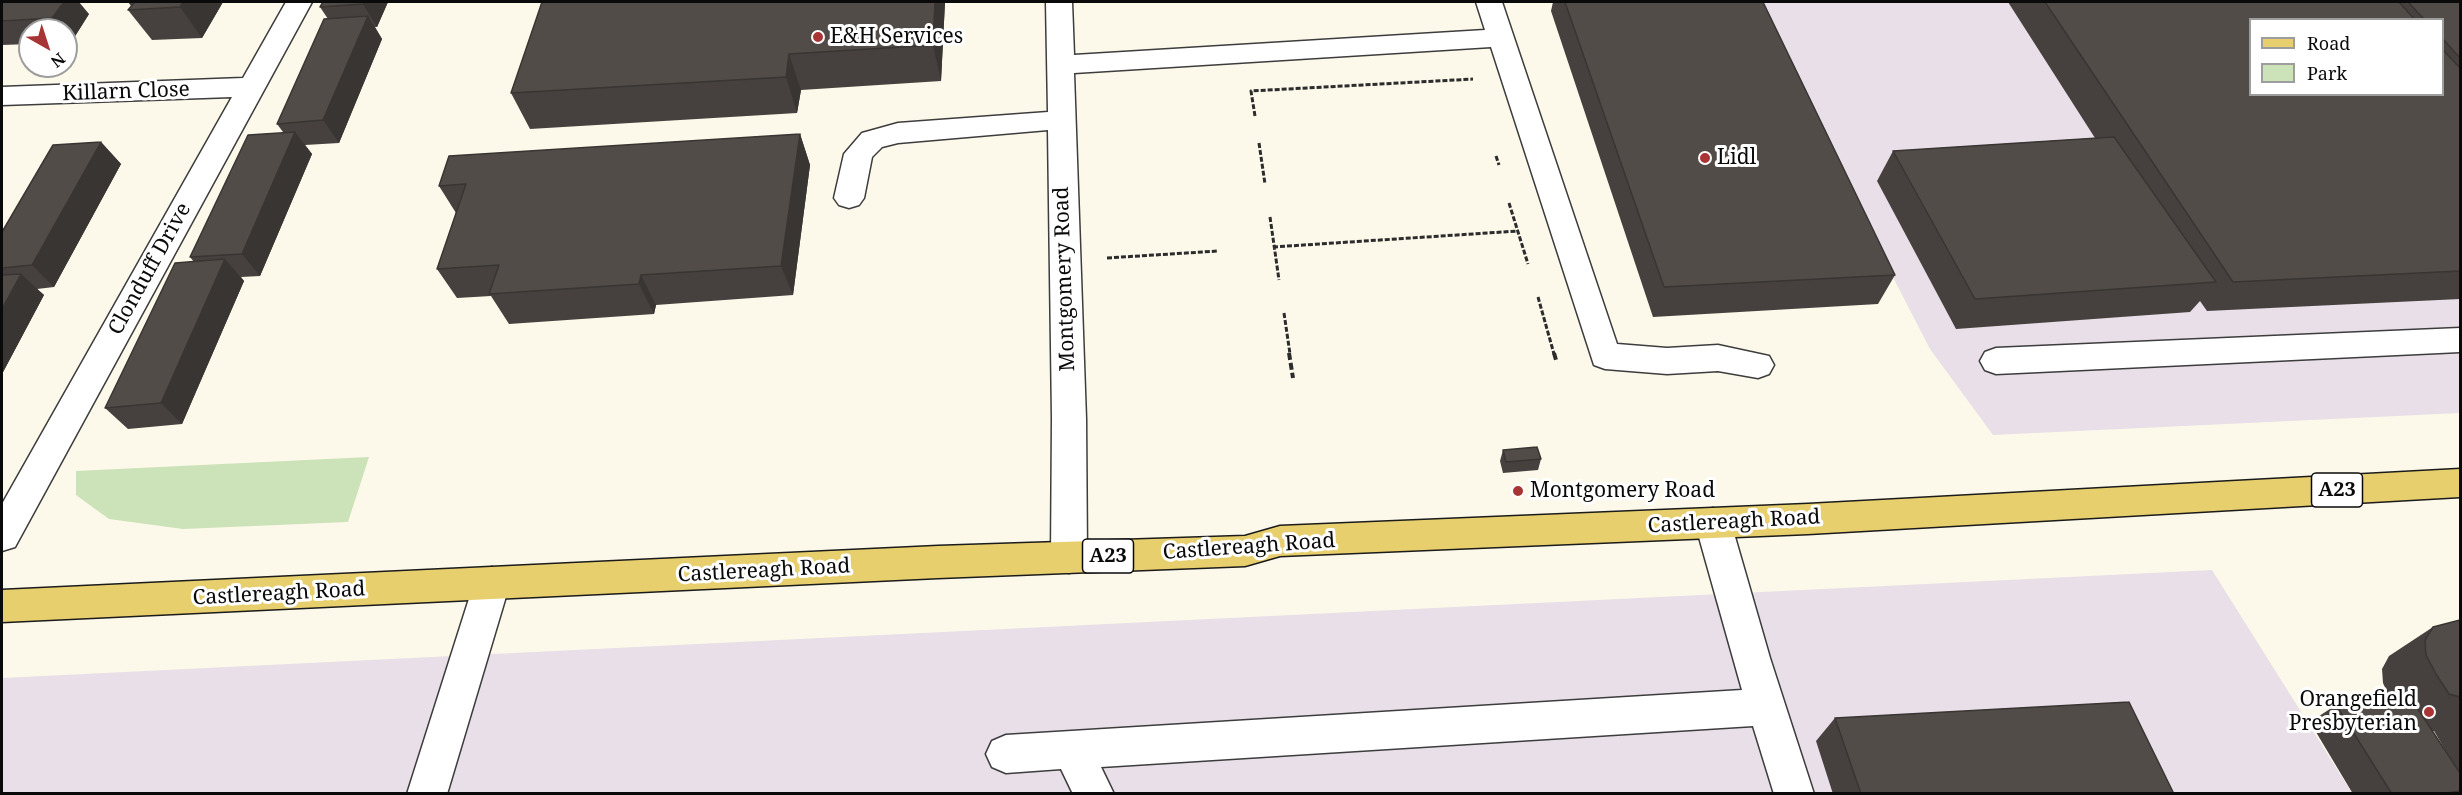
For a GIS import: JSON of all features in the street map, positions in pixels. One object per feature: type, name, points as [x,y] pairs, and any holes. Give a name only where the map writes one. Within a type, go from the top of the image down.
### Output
[{"type":"main road","name":"Castlereagh Road","points":[[2,606],[1245,551],[1280,541],[1713,523],[2460,483]]},
{"type":"street","name":"Clonduff Drive","points":[[2,536],[299,2]]},
{"type":"street","name":"Montgomery Road","points":[[1059,2],[1069,557]]},
{"type":"street","points":[[1489,2],[1605,356],[1667,361],[1718,358],[1758,365]]},
{"type":"street","points":[[1061,64],[1501,38]]},
{"type":"street","name":"Killarn Close","points":[[2,96],[251,87]]},
{"type":"street","points":[[849,198],[858,154],[872,140],[898,133],[1060,120]]},
{"type":"street","points":[[1996,361],[2460,340]]},
{"type":"street","points":[[1713,523],[1794,794]]},
{"type":"street","points":[[428,794],[492,583]]},
{"type":"street","points":[[1006,754],[1767,707]]},
{"type":"street","points":[[1072,750],[1094,794]]},
{"type":"path","points":[[1255,116],[1251,91],[1473,78],[1475,87]]},
{"type":"path","points":[[1259,143],[1265,184]]},
{"type":"path","points":[[1509,203],[1528,264]]},
{"type":"path","points":[[1270,217],[1279,280]]},
{"type":"path","points":[[1274,247],[1518,231]]},
{"type":"path","points":[[1064,261],[1218,251]]},
{"type":"path","points":[[1538,297],[1556,360]]},
{"type":"path","points":[[1284,313],[1293,378]]},
{"type":"shaded area","points":[[1751,2],[2460,2],[2460,413],[1993,435],[1930,349]]},
{"type":"shaded area","points":[[2212,570],[2352,793],[2,793],[2,678]]},
{"type":"green space","points":[[369,457],[348,522],[183,529],[109,519],[76,495],[76,471]]},
{"type":"building","points":[[2,2],[64,2],[52,18],[18,18],[18,20],[2,21]]},
{"type":"building","points":[[135,2],[183,2],[180,7],[128,10]]},
{"type":"building","points":[[323,2],[365,2],[320,7]]},
{"type":"building","points":[[542,2],[935,2],[933,45],[789,54],[786,77],[511,93]]},
{"type":"building","name":"Lidl","points":[[1565,2],[1763,2],[1895,275],[1664,287]]},
{"type":"building","points":[[2045,2],[2399,2],[2413,18],[2249,18],[2249,96],[2444,96],[2444,51],[2460,68],[2460,271],[2233,282]]},
{"type":"building","points":[[2408,2],[2460,2],[2460,58],[2444,40],[2444,18],[2423,18]]},
{"type":"building","points":[[368,16],[323,120],[277,124],[324,19]]},
{"type":"building","points":[[295,132],[242,254],[190,257],[248,135]]},
{"type":"building","points":[[800,134],[781,266],[641,275],[639,284],[489,294],[499,265],[437,269],[466,184],[439,186],[449,156]]},
{"type":"building","points":[[2114,137],[2216,282],[1975,299],[1893,151]]},
{"type":"building","points":[[101,142],[32,265],[2,268],[2,232],[53,145]]},
{"type":"building","points":[[225,259],[161,403],[105,408],[175,263]]},
{"type":"building","points":[[21,274],[2,309],[2,275]]},
{"type":"building","points":[[1537,447],[1541,459],[1506,462],[1503,450]]},
{"type":"building","points":[[2460,620],[2460,697],[2449,694],[2436,674],[2426,655],[2425,640],[2433,627]]},
{"type":"building","points":[[2410,697],[2460,773],[2460,791],[2440,794],[2392,794],[2336,705]]},
{"type":"building","points":[[2129,702],[2174,794],[1861,794],[1835,718]]},
{"type":"place","name":"E&H Services","points":[[818,37]]},
{"type":"place","name":"Lidl","points":[[1705,158]]},
{"type":"place","name":"Montgomery Road","points":[[1518,491]]},
{"type":"place","name":"Orangefield Presbyterian","points":[[2429,712]]}]
